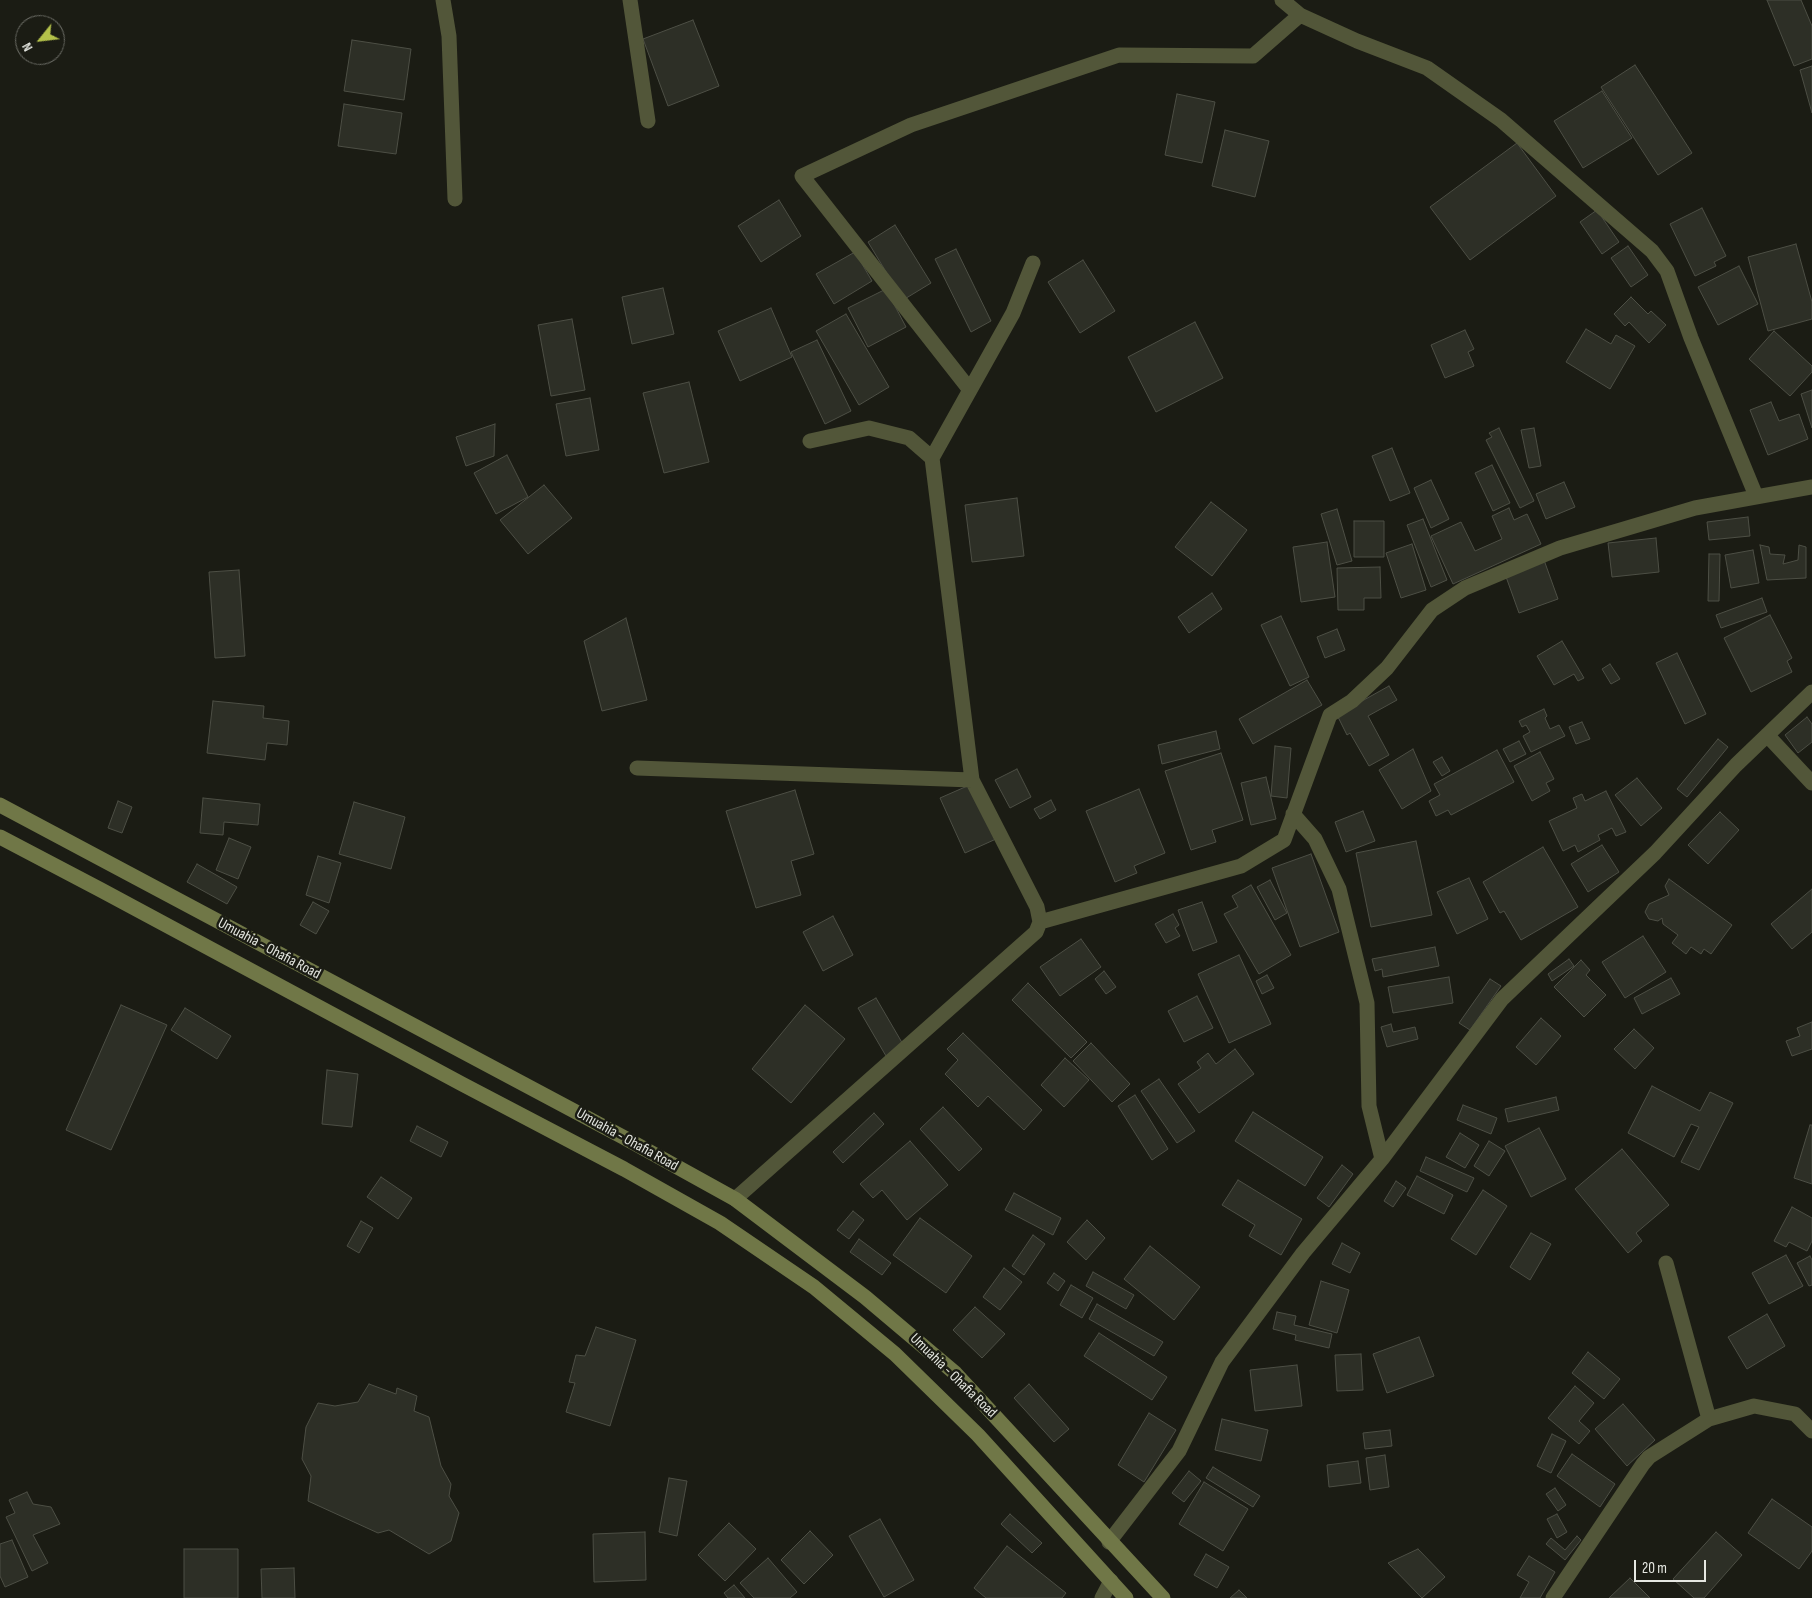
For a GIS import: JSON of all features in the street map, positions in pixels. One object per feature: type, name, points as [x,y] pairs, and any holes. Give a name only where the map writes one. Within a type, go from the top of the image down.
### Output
[{"type":"main road","name":"Umuahia - Ohafia Road","points":[[0,805],[620,1135],[735,1200],[865,1297],[955,1373],[1109,1542],[1163,1598]]},
{"type":"main road","name":"Umuahia - Ohafia Road","points":[[0,837],[608,1160],[720,1223],[814,1287],[895,1354],[978,1435],[1126,1598]]},
{"type":"main road","points":[[608,1160],[620,1135]]},
{"type":"street","points":[[444,0],[449,36],[455,199]]},
{"type":"street","points":[[630,0],[648,121]]},
{"type":"street","points":[[1282,0],[1300,15],[1357,41],[1427,68],[1501,120],[1652,251],[1667,271],[1691,338],[1756,496]]},
{"type":"street","points":[[970,390],[802,176],[912,124],[1119,55],[1253,56],[1300,15]]},
{"type":"street","points":[[735,1200],[1036,932],[1040,922],[1037,907],[972,780],[932,458],[1012,313],[1033,263]]},
{"type":"street","points":[[810,441],[869,428],[909,438],[932,458]]},
{"type":"street","points":[[1040,922],[1241,866],[1284,840],[1330,715],[1352,701],[1387,668],[1432,610],[1465,588],[1560,548],[1695,508],[1812,487]]},
{"type":"street","points":[[1109,1542],[1179,1451],[1222,1362],[1303,1253],[1382,1159],[1502,999],[1655,853],[1736,765],[1812,692]]},
{"type":"street","points":[[1767,735],[1812,783]]},
{"type":"street","points":[[638,768],[972,780]]},
{"type":"street","points":[[1293,814],[1315,839],[1339,889],[1367,1003],[1368,1106],[1382,1159]]},
{"type":"street","points":[[1666,1263],[1709,1420]]},
{"type":"street","points":[[1553,1598],[1649,1457],[1709,1420],[1754,1406],[1794,1414],[1812,1431]]},
{"type":"street","points":[[1102,1598],[1111,1581]]},
{"type":"building","points":[[1767,0],[1801,0],[1812,26],[1812,59],[1794,66]]},
{"type":"building","points":[[693,20],[719,86],[668,106],[643,39]]},
{"type":"building","points":[[352,40],[411,49],[404,100],[344,91]]},
{"type":"building","points":[[1635,65],[1692,153],[1658,175],[1601,87]]},
{"type":"building","points":[[1812,66],[1812,113],[1800,70]]},
{"type":"building","points":[[1602,91],[1632,138],[1583,168],[1554,121]]},
{"type":"building","points":[[1177,94],[1215,102],[1202,163],[1165,155]]},
{"type":"building","points":[[344,104],[402,113],[396,154],[338,146]]},
{"type":"building","points":[[1225,130],[1269,141],[1255,197],[1212,186]]},
{"type":"building","points":[[1517,143],[1556,196],[1470,260],[1430,207]]},
{"type":"building","points":[[779,200],[801,236],[761,262],[738,226]]},
{"type":"building","points":[[1702,208],[1726,256],[1714,262],[1716,266],[1695,276],[1670,224]]},
{"type":"building","points":[[1597,210],[1619,242],[1602,254],[1580,222]]},
{"type":"building","points":[[895,225],[931,283],[903,300],[868,242]]},
{"type":"building","points":[[1796,244],[1812,302],[1812,319],[1768,331],[1748,257]]},
{"type":"building","points":[[1628,246],[1648,275],[1631,287],[1611,258]]},
{"type":"building","points":[[956,249],[991,321],[971,332],[935,259]]},
{"type":"building","points":[[855,252],[872,281],[834,304],[816,274]]},
{"type":"building","points":[[1083,260],[1115,311],[1080,333],[1048,282]]},
{"type":"building","points":[[1739,266],[1758,304],[1718,325],[1698,287]]},
{"type":"building","points":[[663,288],[674,334],[632,344],[622,297]]},
{"type":"building","points":[[886,289],[906,327],[868,347],[848,308]]},
{"type":"building","points":[[1631,297],[1648,314],[1651,311],[1666,325],[1649,343],[1629,322],[1625,326],[1614,314]]},
{"type":"building","points":[[771,308],[792,357],[740,381],[718,331]]},
{"type":"building","points":[[846,314],[889,387],[859,405],[816,331]]},
{"type":"building","points":[[572,319],[585,390],[551,396],[538,325]]},
{"type":"building","points":[[1195,322],[1223,378],[1156,412],[1128,357]]},
{"type":"building","points":[[1586,329],[1611,344],[1616,335],[1635,346],[1610,389],[1566,362]]},
{"type":"building","points":[[1465,330],[1474,349],[1468,352],[1474,366],[1445,378],[1431,345]]},
{"type":"building","points":[[1774,331],[1812,366],[1812,372],[1790,396],[1749,359]]},
{"type":"building","points":[[817,340],[851,411],[825,424],[791,352]]},
{"type":"building","points":[[689,382],[709,462],[664,473],[643,393]]},
{"type":"building","points":[[1812,390],[1812,428],[1801,394]]},
{"type":"building","points":[[590,398],[599,450],[566,456],[556,404]]},
{"type":"building","points":[[1771,402],[1779,421],[1799,414],[1808,439],[1768,455],[1750,410]]},
{"type":"building","points":[[495,424],[494,456],[466,466],[456,437]]},
{"type":"building","points":[[1499,428],[1534,501],[1520,508],[1486,440],[1492,437],[1489,433]]},
{"type":"building","points":[[1534,428],[1541,466],[1529,468],[1521,430]]},
{"type":"building","points":[[1392,448],[1410,493],[1390,501],[1372,456]]},
{"type":"building","points":[[507,455],[528,497],[496,514],[474,473]]},
{"type":"building","points":[[1492,465],[1510,503],[1493,511],[1475,473]]},
{"type":"building","points":[[1431,480],[1449,519],[1431,528],[1414,488]]},
{"type":"building","points":[[1564,482],[1575,507],[1546,519],[1536,494]]},
{"type":"building","points":[[544,485],[572,518],[528,554],[500,520]]},
{"type":"building","points":[[1017,498],[1024,556],[972,562],[965,505]]},
{"type":"building","points":[[1211,502],[1247,530],[1212,576],[1175,547]]},
{"type":"building","points":[[1509,508],[1514,520],[1527,514],[1541,544],[1453,584],[1431,536],[1461,522],[1475,551],[1502,539],[1492,516]]},
{"type":"building","points":[[1337,509],[1352,561],[1337,565],[1321,514]]},
{"type":"building","points":[[1748,517],[1750,536],[1709,540],[1707,522]]},
{"type":"building","points":[[1423,519],[1447,580],[1431,587],[1407,525]]},
{"type":"building","points":[[1354,521],[1384,521],[1384,557],[1354,557]]},
{"type":"building","points":[[1656,538],[1659,572],[1612,577],[1608,543]]},
{"type":"building","points":[[1327,542],[1335,597],[1301,602],[1293,547]]},
{"type":"building","points":[[1412,544],[1426,590],[1401,598],[1386,553]]},
{"type":"building","points":[[1760,545],[1769,547],[1770,554],[1785,555],[1783,564],[1798,560],[1799,545],[1806,547],[1806,578],[1767,580]]},
{"type":"building","points":[[1753,550],[1759,583],[1731,588],[1725,555]]},
{"type":"building","points":[[1709,554],[1720,554],[1719,601],[1708,601]]},
{"type":"building","points":[[1544,560],[1558,599],[1519,613],[1505,574]]},
{"type":"building","points":[[1380,567],[1381,598],[1364,598],[1364,610],[1338,610],[1337,568]]},
{"type":"building","points":[[239,570],[245,656],[215,658],[209,572]]},
{"type":"building","points":[[1212,593],[1222,609],[1189,633],[1178,617]]},
{"type":"building","points":[[1762,598],[1767,612],[1721,628],[1716,615]]},
{"type":"building","points":[[1770,615],[1792,658],[1787,661],[1792,672],[1751,692],[1724,638]]},
{"type":"building","points":[[1281,616],[1309,677],[1290,686],[1261,625]]},
{"type":"building","points":[[626,618],[647,700],[602,711],[584,641]]},
{"type":"building","points":[[1337,629],[1345,650],[1325,658],[1317,637]]},
{"type":"building","points":[[1562,641],[1584,678],[1578,681],[1574,674],[1554,685],[1537,656]]},
{"type":"building","points":[[1677,653],[1706,714],[1685,724],[1656,663]]},
{"type":"building","points":[[1610,664],[1620,679],[1611,684],[1602,669]]},
{"type":"building","points":[[1307,680],[1322,705],[1253,744],[1239,719]]},
{"type":"building","points":[[1389,686],[1397,700],[1368,716],[1389,755],[1369,766],[1350,733],[1347,735],[1337,715]]},
{"type":"building","points":[[213,701],[264,706],[263,718],[289,721],[287,745],[267,743],[265,760],[207,753]]},
{"type":"building","points":[[1544,709],[1547,716],[1545,718],[1550,729],[1559,725],[1565,736],[1531,752],[1523,736],[1530,732],[1526,725],[1522,727],[1519,721]]},
{"type":"building","points":[[1807,717],[1812,724],[1812,742],[1798,753],[1785,735]]},
{"type":"building","points":[[1582,722],[1590,739],[1576,744],[1569,727]]},
{"type":"building","points":[[1216,731],[1220,749],[1162,764],[1158,745]]},
{"type":"building","points":[[1718,739],[1728,747],[1687,797],[1677,789]]},
{"type":"building","points":[[1519,741],[1526,754],[1510,762],[1503,749]]},
{"type":"building","points":[[1275,746],[1291,748],[1287,798],[1271,796]]},
{"type":"building","points":[[1413,749],[1431,791],[1402,809],[1379,770]]},
{"type":"building","points":[[1497,750],[1514,782],[1451,815],[1448,810],[1436,816],[1429,801],[1440,795],[1434,784]]},
{"type":"building","points":[[1540,752],[1554,779],[1546,783],[1550,791],[1532,801],[1514,766]]},
{"type":"building","points":[[1221,753],[1243,820],[1212,830],[1216,842],[1191,850],[1165,771]]},
{"type":"building","points":[[1442,757],[1450,771],[1442,776],[1433,762]]},
{"type":"building","points":[[1017,769],[1031,797],[1010,808],[995,780]]},
{"type":"building","points":[[1266,777],[1276,819],[1251,825],[1241,783]]},
{"type":"building","points":[[1637,778],[1662,808],[1641,826],[1615,795]]},
{"type":"building","points":[[972,784],[996,839],[965,853],[940,798]]},
{"type":"building","points":[[1139,789],[1165,853],[1134,866],[1137,873],[1115,882],[1086,811]]},
{"type":"building","points":[[795,790],[814,854],[791,861],[801,895],[756,908],[726,811]]},
{"type":"building","points":[[1606,791],[1626,832],[1616,836],[1612,828],[1598,835],[1600,840],[1578,852],[1575,845],[1563,851],[1549,821],[1577,808],[1573,798],[1582,794],[1585,801]]},
{"type":"building","points":[[203,798],[260,804],[258,825],[224,822],[223,835],[200,833]]},
{"type":"building","points":[[1051,800],[1056,810],[1040,819],[1034,809]]},
{"type":"building","points":[[118,801],[132,807],[122,833],[108,828]]},
{"type":"building","points":[[354,802],[405,817],[391,869],[339,854]]},
{"type":"building","points":[[1363,811],[1375,841],[1346,852],[1335,822]]},
{"type":"building","points":[[1720,812],[1739,830],[1708,864],[1688,845]]},
{"type":"building","points":[[229,838],[251,847],[238,879],[216,870]]},
{"type":"building","points":[[1416,841],[1432,915],[1371,927],[1356,853]]},
{"type":"building","points":[[1602,845],[1619,872],[1588,892],[1571,864]]},
{"type":"building","points":[[1543,847],[1578,907],[1521,940],[1504,911],[1500,913],[1483,882]]},
{"type":"building","points":[[1311,854],[1339,932],[1300,947],[1272,868]]},
{"type":"building","points":[[318,856],[341,863],[329,903],[306,895]]},
{"type":"building","points":[[197,864],[237,887],[227,904],[187,882]]},
{"type":"building","points":[[1469,878],[1488,919],[1457,934],[1437,892]]},
{"type":"building","points":[[1669,879],[1732,925],[1711,954],[1704,949],[1701,954],[1691,947],[1686,954],[1672,943],[1678,935],[1663,924],[1662,918],[1658,921],[1649,919],[1645,912],[1649,904],[1669,895],[1665,886]]},
{"type":"building","points":[[1270,880],[1287,913],[1275,920],[1257,887]]},
{"type":"building","points":[[1251,885],[1291,955],[1259,974],[1224,914],[1238,907],[1232,896]]},
{"type":"building","points":[[1812,889],[1812,932],[1792,949],[1771,924]]},
{"type":"building","points":[[313,902],[329,911],[316,934],[300,925]]},
{"type":"building","points":[[1202,902],[1217,942],[1193,951],[1178,910]]},
{"type":"building","points":[[1173,914],[1179,925],[1175,928],[1180,936],[1166,943],[1155,924]]},
{"type":"building","points":[[833,916],[853,955],[823,971],[803,932]]},
{"type":"building","points":[[1643,936],[1666,972],[1625,998],[1602,962]]},
{"type":"building","points":[[1081,939],[1101,967],[1060,996],[1040,967]]},
{"type":"building","points":[[1435,947],[1439,966],[1383,977],[1382,969],[1375,971],[1372,959]]},
{"type":"building","points":[[1239,955],[1271,1024],[1229,1043],[1198,974]]},
{"type":"building","points":[[1569,959],[1574,966],[1552,981],[1548,974]]},
{"type":"building","points":[[1581,960],[1590,970],[1586,975],[1606,995],[1584,1017],[1554,987]]},
{"type":"building","points":[[1104,971],[1116,987],[1106,994],[1095,979]]},
{"type":"building","points":[[1267,975],[1274,988],[1262,994],[1256,981]]},
{"type":"building","points":[[1449,977],[1453,1003],[1393,1013],[1388,987]]},
{"type":"building","points":[[1671,978],[1680,994],[1642,1014],[1634,998]]},
{"type":"building","points":[[1490,979],[1501,986],[1470,1030],[1459,1023]]},
{"type":"building","points":[[1028,983],[1087,1042],[1071,1058],[1012,1000]]},
{"type":"building","points":[[1197,996],[1213,1028],[1184,1042],[1168,1011]]},
{"type":"building","points":[[876,998],[904,1046],[886,1056],[858,1008]]},
{"type":"building","points":[[121,1005],[167,1025],[111,1150],[66,1130]]},
{"type":"building","points":[[805,1005],[845,1039],[791,1103],[752,1069]]},
{"type":"building","points":[[185,1008],[231,1036],[217,1059],[171,1030]]},
{"type":"building","points":[[1541,1018],[1561,1036],[1536,1065],[1516,1047]]},
{"type":"building","points":[[1812,1022],[1812,1049],[1792,1056],[1786,1041],[1800,1036],[1797,1028]]},
{"type":"building","points":[[1391,1024],[1393,1032],[1415,1027],[1418,1039],[1387,1047],[1381,1027]]},
{"type":"building","points":[[1634,1029],[1654,1048],[1635,1069],[1614,1049]]},
{"type":"building","points":[[963,1033],[1042,1110],[1024,1130],[988,1096],[978,1107],[945,1074],[958,1060],[947,1049]]},
{"type":"building","points":[[1091,1043],[1130,1084],[1112,1102],[1073,1061]]},
{"type":"building","points":[[1235,1049],[1254,1074],[1199,1113],[1178,1084],[1201,1068],[1197,1062],[1208,1053],[1216,1064]]},
{"type":"building","points":[[1065,1058],[1089,1080],[1064,1107],[1041,1085]]},
{"type":"building","points":[[327,1070],[358,1074],[352,1127],[322,1124]]},
{"type":"building","points":[[1159,1079],[1195,1131],[1177,1143],[1141,1091]]},
{"type":"building","points":[[1652,1086],[1700,1111],[1710,1092],[1733,1103],[1699,1170],[1681,1162],[1699,1127],[1691,1124],[1674,1157],[1628,1133]]},
{"type":"building","points":[[1135,1095],[1168,1149],[1152,1160],[1118,1106]]},
{"type":"building","points":[[1556,1097],[1559,1110],[1508,1122],[1505,1109]]},
{"type":"building","points":[[1463,1105],[1497,1118],[1491,1134],[1457,1120]]},
{"type":"building","points":[[943,1107],[982,1149],[959,1171],[920,1129]]},
{"type":"building","points":[[1253,1112],[1323,1157],[1305,1186],[1235,1141]]},
{"type":"building","points":[[874,1113],[884,1124],[843,1163],[833,1152]]},
{"type":"building","points":[[1810,1125],[1812,1125],[1812,1184],[1794,1178]]},
{"type":"building","points":[[417,1126],[448,1142],[441,1157],[410,1141]]},
{"type":"building","points":[[1539,1128],[1566,1179],[1531,1197],[1505,1146]]},
{"type":"building","points":[[1460,1133],[1479,1145],[1465,1168],[1446,1157]]},
{"type":"building","points":[[910,1141],[948,1185],[907,1220],[882,1190],[873,1198],[860,1184]]},
{"type":"building","points":[[1489,1141],[1505,1151],[1489,1176],[1474,1166]]},
{"type":"building","points":[[1622,1149],[1669,1205],[1636,1233],[1642,1241],[1628,1253],[1575,1189]]},
{"type":"building","points":[[1426,1157],[1474,1178],[1467,1192],[1420,1171]]},
{"type":"building","points":[[1342,1165],[1353,1174],[1329,1207],[1317,1198]]},
{"type":"building","points":[[1417,1176],[1453,1195],[1444,1214],[1407,1195]]},
{"type":"building","points":[[381,1177],[412,1198],[398,1219],[367,1197]]},
{"type":"building","points":[[1238,1180],[1302,1219],[1281,1255],[1249,1236],[1255,1225],[1222,1205]]},
{"type":"building","points":[[1396,1181],[1406,1188],[1393,1207],[1384,1201]]},
{"type":"building","points":[[1483,1190],[1507,1206],[1476,1255],[1451,1239]]},
{"type":"building","points":[[1014,1193],[1061,1218],[1053,1235],[1005,1210]]},
{"type":"building","points":[[1792,1207],[1812,1218],[1812,1241],[1807,1251],[1789,1242],[1786,1247],[1774,1241]]},
{"type":"building","points":[[853,1211],[864,1220],[849,1239],[837,1230]]},
{"type":"building","points":[[920,1218],[972,1256],[946,1293],[893,1255]]},
{"type":"building","points":[[1087,1220],[1105,1238],[1086,1260],[1067,1242]]},
{"type":"building","points":[[361,1221],[373,1228],[359,1253],[347,1246]]},
{"type":"building","points":[[1531,1233],[1551,1244],[1530,1280],[1510,1267]]},
{"type":"building","points":[[1033,1235],[1045,1244],[1024,1275],[1012,1266]]},
{"type":"building","points":[[859,1239],[891,1263],[882,1275],[850,1252]]},
{"type":"building","points":[[1342,1243],[1360,1253],[1350,1273],[1332,1264]]},
{"type":"building","points":[[1150,1246],[1200,1287],[1174,1320],[1124,1279]]},
{"type":"building","points":[[1786,1255],[1803,1286],[1769,1304],[1752,1273]]},
{"type":"building","points":[[1810,1256],[1812,1260],[1812,1285],[1809,1286],[1797,1263]]},
{"type":"building","points":[[1004,1268],[1022,1282],[1000,1310],[983,1297]]},
{"type":"building","points":[[1093,1272],[1134,1295],[1126,1309],[1086,1286]]},
{"type":"building","points":[[1054,1273],[1065,1281],[1058,1291],[1047,1283]]},
{"type":"building","points":[[1321,1281],[1349,1290],[1337,1333],[1309,1325]]},
{"type":"building","points":[[1071,1285],[1093,1298],[1082,1318],[1060,1305]]},
{"type":"building","points":[[1097,1304],[1163,1342],[1154,1356],[1089,1319]]},
{"type":"building","points":[[975,1307],[1005,1334],[982,1358],[953,1330]]},
{"type":"building","points":[[1277,1312],[1296,1316],[1294,1325],[1332,1334],[1329,1348],[1295,1340],[1296,1335],[1273,1329]]},
{"type":"building","points":[[1767,1314],[1785,1346],[1747,1369],[1728,1337]]},
{"type":"building","points":[[596,1327],[636,1340],[610,1426],[566,1412],[575,1383],[569,1382],[576,1355],[585,1356]]},
{"type":"building","points":[[1099,1333],[1167,1377],[1152,1400],[1084,1356]]},
{"type":"building","points":[[1419,1337],[1434,1376],[1387,1393],[1373,1354]]},
{"type":"building","points":[[1588,1352],[1620,1379],[1604,1399],[1572,1373]]},
{"type":"building","points":[[1361,1354],[1363,1390],[1337,1391],[1335,1355]]},
{"type":"building","points":[[1297,1365],[1302,1406],[1255,1411],[1250,1370]]},
{"type":"building","points":[[369,1384],[396,1394],[397,1388],[417,1396],[414,1411],[429,1417],[441,1466],[451,1484],[449,1496],[459,1513],[451,1541],[429,1554],[389,1530],[378,1533],[308,1501],[311,1476],[302,1459],[306,1427],[318,1403],[335,1406],[358,1402]]},
{"type":"building","points":[[1029,1384],[1069,1429],[1054,1442],[1014,1398]]},
{"type":"building","points":[[1575,1386],[1594,1403],[1579,1421],[1590,1431],[1579,1444],[1548,1418]]},
{"type":"building","points":[[1623,1404],[1655,1440],[1627,1466],[1595,1429]]},
{"type":"building","points":[[1149,1413],[1176,1430],[1144,1482],[1118,1465]]},
{"type":"building","points":[[1222,1419],[1268,1430],[1261,1461],[1215,1450]]},
{"type":"building","points":[[1390,1430],[1392,1446],[1365,1449],[1363,1433]]},
{"type":"building","points":[[1552,1434],[1566,1441],[1551,1473],[1537,1466]]},
{"type":"building","points":[[1572,1454],[1615,1484],[1600,1507],[1557,1476]]},
{"type":"building","points":[[1385,1455],[1389,1487],[1370,1490],[1366,1458]]},
{"type":"building","points":[[1358,1461],[1361,1483],[1329,1487],[1327,1465]]},
{"type":"building","points":[[1213,1467],[1260,1496],[1253,1507],[1206,1478]]},
{"type":"building","points":[[1189,1471],[1201,1481],[1184,1502],[1172,1493]]},
{"type":"building","points":[[669,1478],[687,1481],[677,1536],[659,1532]]},
{"type":"building","points":[[1204,1482],[1248,1509],[1223,1551],[1179,1524]]},
{"type":"building","points":[[1555,1488],[1566,1505],[1558,1511],[1546,1494]]},
{"type":"building","points":[[27,1492],[33,1504],[51,1507],[60,1524],[33,1535],[48,1563],[32,1571],[6,1517],[15,1513],[9,1500]]},
{"type":"building","points":[[1772,1499],[1812,1527],[1812,1551],[1799,1569],[1748,1533]]},
{"type":"building","points":[[1010,1514],[1042,1543],[1032,1553],[1001,1524]]},
{"type":"building","points":[[1557,1514],[1567,1532],[1557,1538],[1547,1519]]},
{"type":"building","points":[[880,1519],[914,1580],[884,1597],[849,1536]]},
{"type":"building","points":[[729,1523],[756,1549],[725,1581],[698,1555]]},
{"type":"building","points":[[810,1531],[833,1555],[804,1584],[781,1560]]},
{"type":"building","points":[[645,1532],[646,1580],[594,1582],[593,1534]]},
{"type":"building","points":[[1716,1532],[1742,1555],[1704,1598],[1694,1598],[1673,1579]]},
{"type":"building","points":[[1577,1536],[1581,1540],[1565,1560],[1546,1544],[1551,1538],[1565,1550]]},
{"type":"building","points":[[12,1540],[28,1577],[5,1587],[0,1576],[0,1544]]},
{"type":"building","points":[[1007,1546],[1066,1593],[1062,1598],[986,1598],[974,1588]]},
{"type":"building","points":[[184,1549],[238,1549],[238,1598],[184,1598]]},
{"type":"building","points":[[1418,1549],[1445,1577],[1422,1598],[1388,1563]]},
{"type":"building","points":[[1206,1554],[1229,1567],[1217,1588],[1194,1575]]},
{"type":"building","points":[[1529,1556],[1555,1572],[1540,1598],[1520,1598],[1529,1582],[1517,1575]]},
{"type":"building","points":[[768,1558],[797,1592],[790,1598],[754,1598],[740,1583]]},
{"type":"building","points":[[294,1568],[295,1598],[262,1598],[261,1569]]},
{"type":"building","points":[[1630,1578],[1650,1598],[1609,1598]]},
{"type":"building","points":[[734,1585],[745,1598],[728,1598],[724,1593]]},
{"type":"building","points":[[1239,1590],[1247,1598],[1230,1598]]}]
